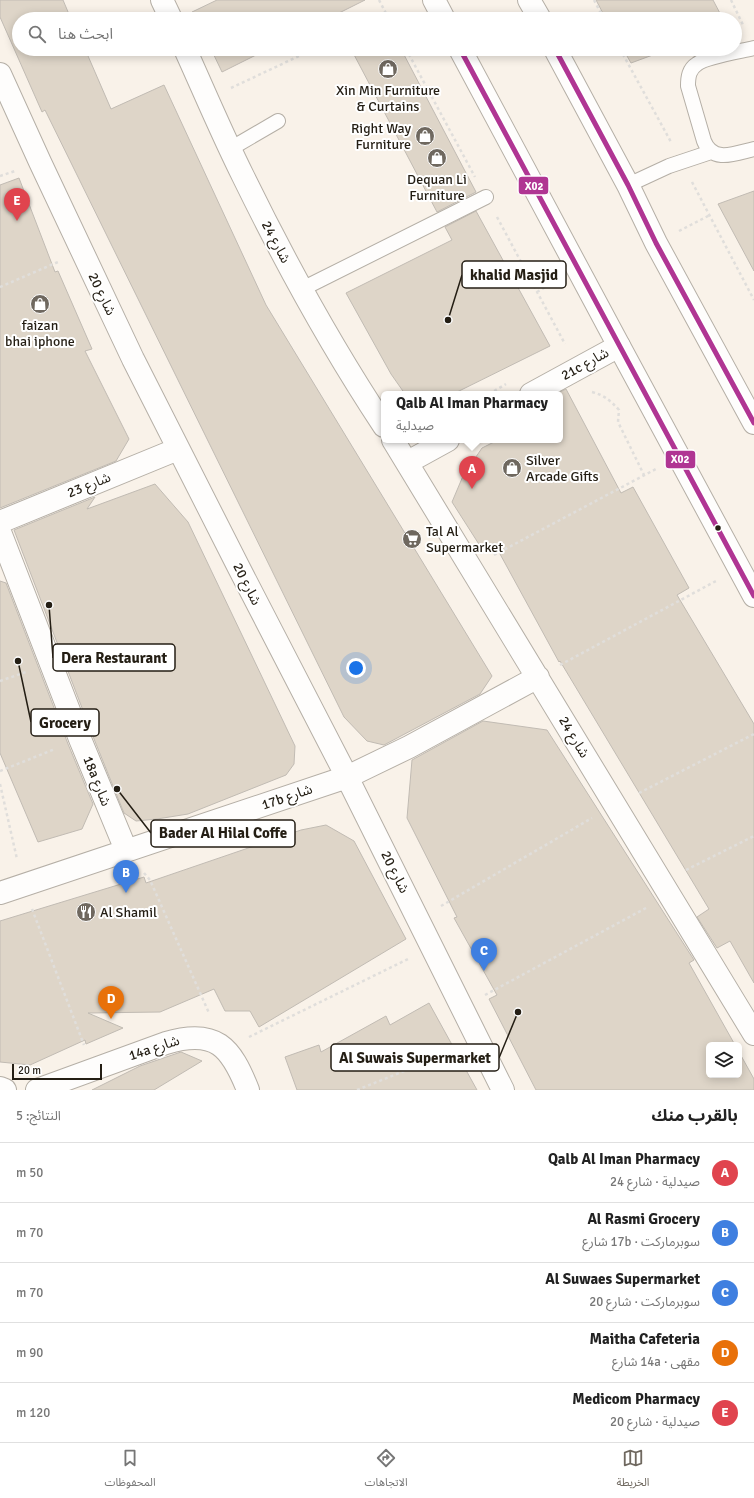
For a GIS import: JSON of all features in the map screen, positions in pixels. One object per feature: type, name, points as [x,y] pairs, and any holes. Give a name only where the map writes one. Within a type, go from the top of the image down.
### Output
[{"type":"street","points":[[162,0],[168,12]]},
{"type":"street","points":[[434,0],[440,12]]},
{"type":"street","points":[[530,0],[536,12]]},
{"type":"street","name":"شارع 24","points":[[188,56],[230,150],[279,249],[330,339],[381,421]]},
{"type":"street","points":[[464,56],[618,346],[754,596]]},
{"type":"street","points":[[560,56],[628,185],[656,243],[754,423]]},
{"type":"street","name":"شارع 20","points":[[0,74],[82,252],[178,449],[347,777],[503,1090]]},
{"type":"street","name":"21c شارع","points":[[536,391],[618,346]]},
{"type":"street","name":"شارع 24","points":[[395,443],[408,462],[754,1034]]},
{"type":"street","points":[[408,462],[443,443]]},
{"type":"street","name":"شارع 23","points":[[0,522],[178,449]]},
{"type":"street","name":"18a شارع","points":[[0,532],[80,739],[126,850]]},
{"type":"street","name":"17b شارع","points":[[0,893],[347,777],[408,747],[538,677]]},
{"type":"street","name":"14a شارع","points":[[37,1090],[181,1038],[196,1037],[211,1040],[225,1048],[235,1060],[248,1090]]},
{"type":"street","points":[[0,1088],[5,1090]]},
{"type":"lane","points":[[742,51],[754,48]]},
{"type":"lane","points":[[721,56],[697,63],[691,69],[688,78],[688,86],[704,141],[711,152],[719,156],[754,149]]},
{"type":"lane","points":[[230,150],[278,121]]},
{"type":"lane","points":[[628,185],[669,166],[711,152]]},
{"type":"lane","points":[[302,289],[486,196]]},
{"type":"path","points":[[379,0],[386,12]]},
{"type":"path","points":[[594,0],[600,12]]},
{"type":"path","points":[[731,0],[737,12]]},
{"type":"path","points":[[742,23],[747,34]]},
{"type":"path","points":[[208,100],[299,56]]},
{"type":"path","points":[[410,56],[567,348]]},
{"type":"path","points":[[656,243],[710,215]]},
{"type":"path","points":[[0,287],[82,252]]},
{"type":"path","points":[[497,391],[507,384]]},
{"type":"path","points":[[588,391],[600,394],[611,400],[619,410],[618,422],[644,475]]},
{"type":"path","points":[[471,567],[679,456]]},
{"type":"path","points":[[538,677],[739,569]]},
{"type":"path","points":[[418,919],[616,805],[754,734]]},
{"type":"path","points":[[0,771],[80,739]]},
{"type":"path","points":[[0,784],[23,885],[93,1070]]},
{"type":"path","points":[[462,1007],[754,836]]},
{"type":"path","points":[[126,850],[150,880],[225,1048],[432,948]]},
{"type":"path","points":[[357,1090],[478,1041]]},
{"type":"building","points":[[0,0],[63,0],[68,12],[12,12],[12,44],[0,17]]},
{"type":"building","points":[[217,0],[365,0],[341,12],[192,12]]},
{"type":"building","points":[[596,0],[713,0],[719,12],[602,12]]},
{"type":"building","points":[[17,56],[88,56],[111,109],[164,85],[266,305],[492,676],[480,694],[384,745],[367,741],[344,717],[45,110],[42,112]]},
{"type":"building","points":[[214,56],[254,56],[222,72]]},
{"type":"building","points":[[355,56],[405,56],[476,192],[437,212]]},
{"type":"building","points":[[627,56],[650,56],[631,63]]},
{"type":"building","points":[[19,178],[55,272],[58,271],[92,349],[85,351],[129,439],[116,461],[0,508],[0,185]]},
{"type":"building","points":[[754,191],[754,271],[718,204]]},
{"type":"building","points":[[476,211],[550,346],[459,391],[403,391],[391,374],[346,293],[452,240],[445,227]]},
{"type":"building","points":[[566,389],[621,493],[633,487],[689,588],[677,595],[754,724],[754,983],[730,941],[717,948],[697,917],[709,909],[560,661],[559,662],[494,543],[482,549],[452,502],[463,476],[482,448],[492,443],[563,443],[562,391]]},
{"type":"building","points":[[155,484],[188,522],[295,746],[294,764],[286,775],[188,814],[136,821],[124,813],[92,734],[14,530],[95,497],[87,509]]},
{"type":"building","points":[[0,581],[6,583],[68,744],[93,804],[82,829],[38,842],[0,753]]},
{"type":"building","points":[[483,721],[547,730],[694,960],[689,963],[733,1042],[706,1042],[706,1078],[742,1078],[742,1057],[754,1079],[754,1090],[536,1090],[489,999],[497,995],[454,918],[457,917],[407,818],[412,760]]},
{"type":"building","points":[[326,825],[354,841],[406,939],[259,1027],[250,1011],[225,1011],[214,989],[160,1012],[88,1013],[123,1028],[86,1044],[85,1040],[30,1065],[0,1062],[0,921],[144,877],[146,883],[301,830]]},
{"type":"building","points":[[429,1003],[477,1090],[297,1090],[285,1057],[319,1045],[321,1052],[386,1016],[390,1025]]},
{"type":"building","points":[[181,1052],[202,1061],[154,1090],[92,1090],[140,1066]]},
{"type":"transit line","name":"X02","points":[[464,56],[754,596]]},
{"type":"transit line","name":"X02","points":[[559,56],[628,185],[656,243],[754,423]]},
{"type":"place","name":"Xin Min Furniture & Curtains","points":[[388,69]]},
{"type":"place","name":"Right Way Furniture","points":[[425,136]]},
{"type":"place","name":"Dequan Li Furniture","points":[[437,158]]},
{"type":"place","name":"Medicom Pharmacy","points":[[17,221]]},
{"type":"place","name":"faizan bhai iphone","points":[[40,304]]},
{"type":"place","name":"khalid Masjid","points":[[448,320]]},
{"type":"place","name":"Silver Arcade Gifts","points":[[512,468]]},
{"type":"place","name":"Qalb Al Iman Pharmacy","points":[[472,489]]},
{"type":"place","name":"Tal Al Supermarket","points":[[412,539]]},
{"type":"place","name":"Dera Restaurant","points":[[49,605]]},
{"type":"place","name":"Grocery","points":[[18,661]]},
{"type":"place","name":"Bader Al Hilal Coffe","points":[[117,789]]},
{"type":"place","name":"Al Rasmi Grocery","points":[[126,893]]},
{"type":"place","name":"Al Shamil","points":[[86,912]]},
{"type":"place","name":"Al Suwaes Supermarket","points":[[484,971]]},
{"type":"place","name":"Al Suwais Supermarket","points":[[518,1012]]},
{"type":"place","name":"Maitha Cafeteria","points":[[111,1019]]}]
